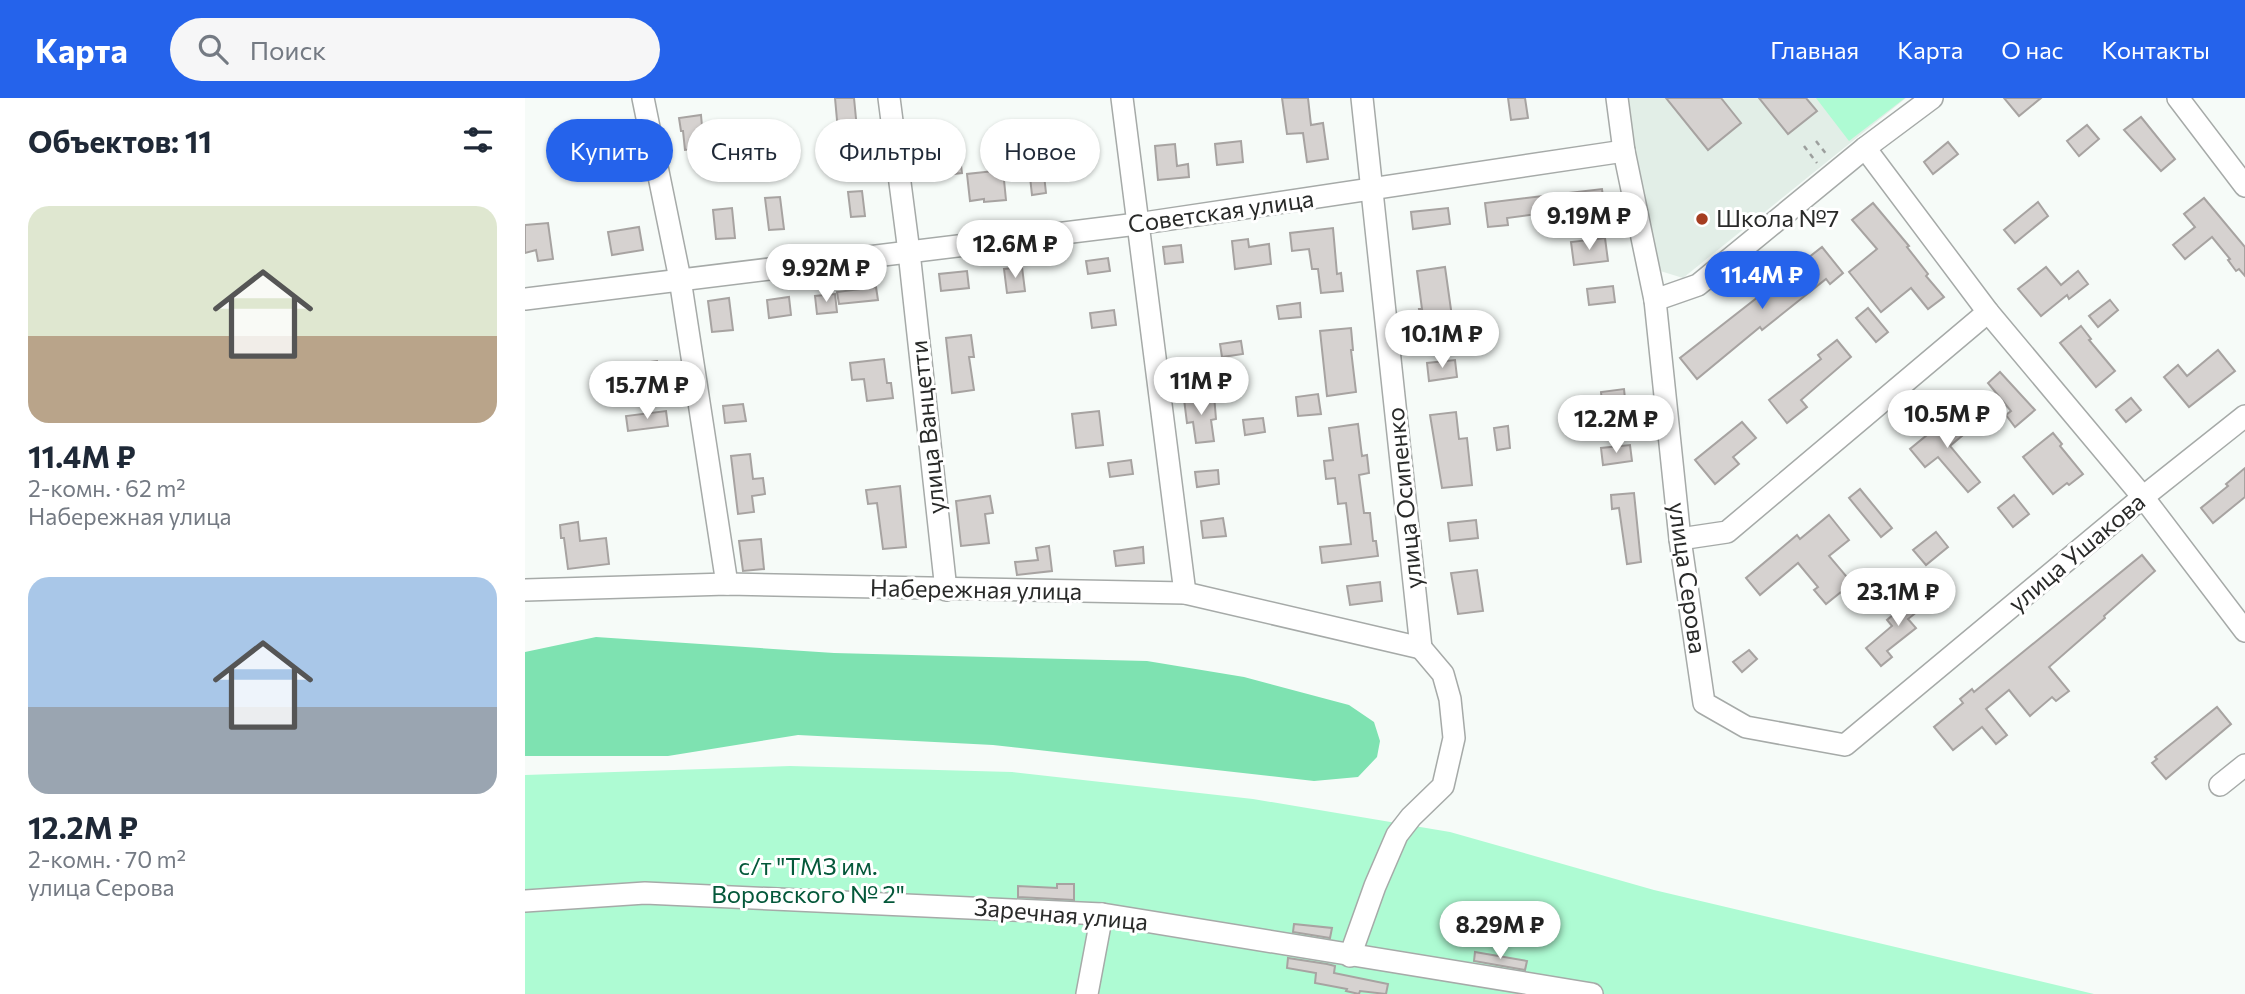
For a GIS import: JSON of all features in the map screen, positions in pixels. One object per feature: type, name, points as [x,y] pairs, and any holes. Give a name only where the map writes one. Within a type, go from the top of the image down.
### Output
[{"type":"street","points":[[643,98],[680,279],[727,584]]},
{"type":"street","name":"улица Ванцетти","points":[[889,98],[946,590]]},
{"type":"street","points":[[1122,98],[1185,593]]},
{"type":"street","name":"улица Осипенко","points":[[1361,98],[1421,648]]},
{"type":"street","name":"улица Серова","points":[[1617,98],[1624,151],[1655,300],[1680,539],[1704,703],[1747,727],[1845,745]]},
{"type":"street","points":[[1655,300],[1699,285],[1865,148],[1932,98]]},
{"type":"street","points":[[2178,98],[2245,186]]},
{"type":"street","points":[[1865,148],[1988,312],[2143,497],[2245,631]]},
{"type":"street","name":"Советская улица","points":[[525,299],[1137,224],[1624,151]]},
{"type":"street","points":[[1680,539],[1727,532],[1988,312]]},
{"type":"street","name":"улица Ушакова","points":[[1845,745],[2143,497],[2245,416]]},
{"type":"street","name":"Набережная улица","points":[[525,590],[727,584],[1185,593],[1421,648]]},
{"type":"street","points":[[1350,956],[1397,835],[1411,817],[1443,786],[1454,738],[1450,699],[1443,674],[1421,648]]},
{"type":"street","points":[[2220,785],[2245,765]]},
{"type":"street","name":"Заречная улица","points":[[525,901],[645,893],[1103,914],[1592,994]]},
{"type":"street","points":[[1087,994],[1103,914]]},
{"type":"path","points":[[1816,141],[1831,159]]},
{"type":"path","points":[[1804,146],[1820,167]]},
{"type":"shaded area","name":"Школа №7","points":[[1625,98],[1906,98],[1683,278],[1657,270]]},
{"type":"shaded area","points":[[596,637],[834,653],[1147,661],[1244,677],[1349,705],[1374,722],[1380,741],[1377,757],[1358,777],[1314,781],[993,745],[798,735],[668,756],[525,756],[525,652]]},
{"type":"green space","points":[[1816,98],[1905,98],[1849,141]]},
{"type":"green space","name":"с/т \"ТМЗ им. Воровского № 2\"","points":[[790,766],[1012,772],[1253,799],[1450,832],[1654,890],[2094,994],[525,994],[525,775]]},
{"type":"building","points":[[835,98],[854,98],[856,119],[837,119]]},
{"type":"building","points":[[1282,98],[1308,98],[1311,125],[1323,123],[1328,159],[1307,162],[1303,133],[1287,134]]},
{"type":"building","points":[[1508,98],[1525,98],[1528,118],[1511,120]]},
{"type":"building","points":[[1666,98],[1721,98],[1741,123],[1708,150]]},
{"type":"building","points":[[1759,98],[1806,98],[1817,111],[1788,134]]},
{"type":"building","points":[[2004,98],[2041,98],[2019,116]]},
{"type":"building","points":[[701,115],[701,119],[687,119],[687,150],[685,150],[679,118]]},
{"type":"building","points":[[2141,117],[2175,159],[2161,171],[2124,130]]},
{"type":"building","points":[[2087,125],[2099,139],[2079,156],[2067,141]]},
{"type":"building","points":[[1241,141],[1243,162],[1217,165],[1215,144]]},
{"type":"building","points":[[1948,142],[1958,154],[1933,174],[1924,162]]},
{"type":"building","points":[[1175,144],[1177,166],[1188,164],[1189,177],[1158,180],[1155,146]]},
{"type":"building","points":[[980,173],[980,182],[1004,182],[1006,200],[970,201],[967,174]]},
{"type":"building","points":[[1031,182],[1045,182],[1046,193],[1032,195]]},
{"type":"building","points":[[1602,189],[1604,205],[1507,218],[1508,225],[1488,227],[1485,203]]},
{"type":"building","points":[[862,191],[865,216],[851,217],[848,192]]},
{"type":"building","points":[[780,197],[784,229],[769,230],[765,198]]},
{"type":"building","points":[[2204,198],[2245,247],[2245,276],[2239,269],[2236,271],[2212,237],[2185,259],[2173,245],[2195,227],[2184,214]]},
{"type":"building","points":[[2038,202],[2048,216],[2015,243],[2004,230]]},
{"type":"building","points":[[1873,203],[1909,246],[1907,247],[1928,274],[1926,276],[1944,297],[1928,309],[1911,288],[1881,312],[1849,272],[1877,249],[1852,220]]},
{"type":"building","points":[[732,208],[735,238],[716,239],[713,210]]},
{"type":"building","points":[[1448,208],[1450,224],[1413,229],[1411,212]]},
{"type":"building","points":[[548,223],[553,259],[538,261],[536,250],[525,253],[525,225]]},
{"type":"building","points":[[639,227],[643,250],[612,255],[608,232]]},
{"type":"building","points":[[1333,228],[1337,274],[1341,273],[1343,291],[1321,293],[1318,269],[1312,269],[1309,249],[1292,251],[1290,233]]},
{"type":"building","points":[[1605,238],[1608,261],[1574,265],[1571,242]]},
{"type":"building","points":[[1248,239],[1249,247],[1269,244],[1271,264],[1235,269],[1232,241]]},
{"type":"building","points":[[1181,245],[1183,262],[1165,264],[1163,247]]},
{"type":"building","points":[[1822,247],[1843,273],[1830,284],[1826,279],[1762,330],[1760,327],[1697,379],[1680,358]]},
{"type":"building","points":[[1108,258],[1110,271],[1088,274],[1086,261]]},
{"type":"building","points":[[1022,267],[1025,291],[1007,293],[1004,269]]},
{"type":"building","points":[[1445,267],[1453,324],[1422,328],[1417,271]]},
{"type":"building","points":[[2046,267],[2061,285],[2078,271],[2088,284],[2069,299],[2067,295],[2041,316],[2018,289]]},
{"type":"building","points":[[967,271],[969,288],[941,291],[939,274]]},
{"type":"building","points":[[1613,286],[1615,302],[1589,305],[1587,289]]},
{"type":"building","points":[[876,287],[878,300],[839,304],[837,292]]},
{"type":"building","points":[[835,294],[837,312],[817,314],[815,296]]},
{"type":"building","points":[[789,297],[791,315],[769,318],[767,300]]},
{"type":"building","points":[[729,298],[733,330],[712,332],[708,301]]},
{"type":"building","points":[[2110,300],[2118,310],[2098,327],[2089,316]]},
{"type":"building","points":[[1300,303],[1301,317],[1279,319],[1277,306]]},
{"type":"building","points":[[1868,308],[1888,332],[1876,342],[1856,318]]},
{"type":"building","points":[[1114,310],[1116,325],[1092,328],[1090,313]]},
{"type":"building","points":[[2081,326],[2115,371],[2096,387],[2060,343]]},
{"type":"building","points":[[1351,328],[1356,392],[1327,396],[1320,331]]},
{"type":"building","points":[[971,335],[974,357],[969,357],[974,390],[952,393],[946,338]]},
{"type":"building","points":[[1837,340],[1851,357],[1801,400],[1807,407],[1787,423],[1769,400],[1821,359],[1818,355]]},
{"type":"building","points":[[1241,341],[1243,354],[1222,357],[1220,344]]},
{"type":"building","points":[[2218,350],[2235,371],[2189,407],[2164,377],[2178,365],[2187,376]]},
{"type":"building","points":[[884,359],[887,383],[891,383],[893,398],[867,401],[864,379],[852,380],[850,363]]},
{"type":"building","points":[[1455,360],[1457,377],[1429,381],[1427,363]]},
{"type":"building","points":[[657,361],[659,375],[628,379],[626,365]]},
{"type":"building","points":[[2000,372],[2035,410],[2015,427],[2006,415],[2011,411],[1988,383]]},
{"type":"building","points":[[1624,389],[1626,408],[1603,411],[1601,392]]},
{"type":"building","points":[[1318,394],[1321,414],[1298,416],[1296,397]]},
{"type":"building","points":[[1214,395],[1216,419],[1211,420],[1214,441],[1196,443],[1193,422],[1187,423],[1184,399]]},
{"type":"building","points":[[2131,398],[2141,410],[2126,422],[2116,410]]},
{"type":"building","points":[[743,404],[746,421],[725,423],[723,406]]},
{"type":"building","points":[[666,411],[668,426],[628,431],[626,416]]},
{"type":"building","points":[[1099,411],[1103,445],[1076,448],[1072,414]]},
{"type":"building","points":[[1456,412],[1459,439],[1467,438],[1472,485],[1442,488],[1430,415]]},
{"type":"building","points":[[1965,416],[1974,426],[1950,446],[1980,482],[1968,492],[1938,457],[1925,467],[1910,449],[1949,417],[1954,424]]},
{"type":"building","points":[[1263,418],[1265,432],[1245,435],[1243,420]]},
{"type":"building","points":[[1742,422],[1756,438],[1733,457],[1739,464],[1715,484],[1695,460]]},
{"type":"building","points":[[1358,424],[1362,456],[1367,455],[1369,473],[1359,475],[1364,513],[1370,513],[1373,541],[1376,541],[1378,556],[1322,563],[1320,547],[1351,544],[1346,503],[1338,504],[1335,478],[1326,479],[1324,461],[1333,460],[1329,428]]},
{"type":"building","points":[[1508,426],[1510,448],[1497,450],[1494,428]]},
{"type":"building","points":[[2053,433],[2083,474],[2053,494],[2023,457]]},
{"type":"building","points":[[1630,445],[1632,461],[1603,465],[1601,448]]},
{"type":"building","points":[[750,454],[753,479],[763,478],[765,494],[752,496],[754,512],[738,514],[731,456]]},
{"type":"building","points":[[1131,460],[1133,474],[1110,477],[1108,463]]},
{"type":"building","points":[[2245,468],[2245,497],[2213,523],[2201,508]]},
{"type":"building","points":[[1218,470],[1219,484],[1197,487],[1195,472]]},
{"type":"building","points":[[900,486],[906,547],[883,549],[877,503],[868,504],[866,490]]},
{"type":"building","points":[[1860,489],[1892,528],[1881,537],[1849,498]]},
{"type":"building","points":[[1634,493],[1641,562],[1627,564],[1619,508],[1612,509],[1611,495]]},
{"type":"building","points":[[2014,495],[2029,514],[2013,527],[1998,508]]},
{"type":"building","points":[[990,496],[993,513],[985,514],[989,543],[961,546],[956,501]]},
{"type":"building","points":[[1829,515],[1849,540],[1829,556],[1852,583],[1826,604],[1814,590],[1818,587],[1798,563],[1760,595],[1746,578],[1797,535],[1800,539]]},
{"type":"building","points":[[1223,518],[1226,536],[1203,538],[1201,521]]},
{"type":"building","points":[[1476,520],[1478,538],[1450,541],[1448,523]]},
{"type":"building","points":[[578,522],[580,541],[606,538],[609,564],[568,569],[560,525]]},
{"type":"building","points":[[1936,532],[1948,547],[1926,565],[1913,550]]},
{"type":"building","points":[[761,539],[764,569],[743,571],[739,541]]},
{"type":"building","points":[[1049,546],[1052,571],[1017,575],[1015,562],[1038,560],[1036,548]]},
{"type":"building","points":[[1143,547],[1144,563],[1116,566],[1114,551]]},
{"type":"building","points":[[2142,555],[2155,571],[2049,667],[2069,691],[2056,701],[2052,697],[2030,716],[2009,690],[1986,709],[2007,735],[1996,744],[1982,727],[1953,750],[1934,727],[1963,703],[1960,699],[1972,689],[1974,692]]},
{"type":"building","points":[[1477,570],[1483,611],[1458,614],[1451,573]]},
{"type":"building","points":[[1380,582],[1382,601],[1350,605],[1347,586]]},
{"type":"building","points":[[1924,589],[1933,599],[1908,619],[1916,628],[1887,651],[1892,657],[1881,666],[1866,648],[1892,626],[1887,620]]},
{"type":"building","points":[[1749,650],[1757,659],[1742,672],[1733,662]]},
{"type":"building","points":[[2217,707],[2231,724],[2166,779],[2152,763],[2157,759],[2155,757]]},
{"type":"building","points":[[1057,884],[1074,884],[1074,900],[1018,897],[1018,886],[1057,888]]},
{"type":"building","points":[[1294,924],[1332,928],[1330,938],[1293,932]]},
{"type":"building","points":[[1475,952],[1527,961],[1525,970],[1474,961]]},
{"type":"building","points":[[1288,958],[1335,966],[1334,973],[1388,984],[1386,994],[1360,991],[1359,994],[1315,983],[1316,973],[1287,968]]},
{"type":"place","name":"Школа №7","points":[[1702,219]]}]
